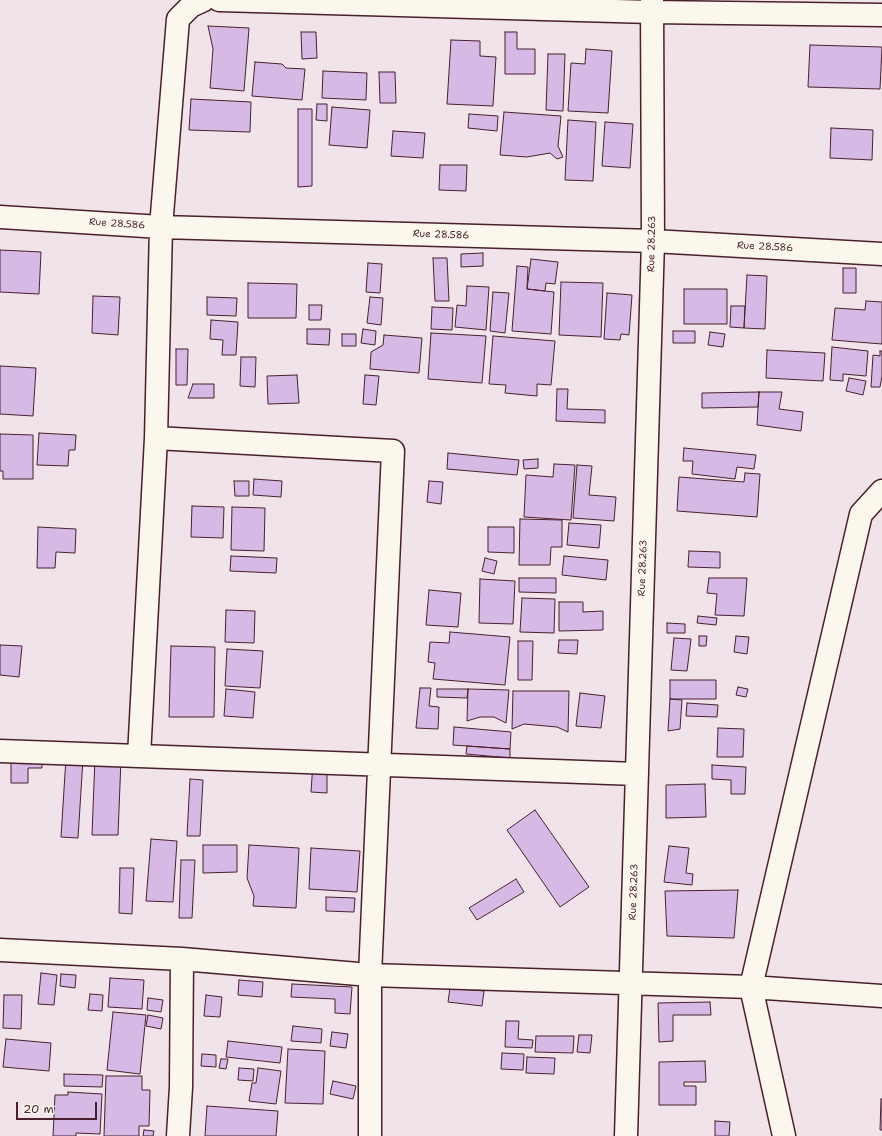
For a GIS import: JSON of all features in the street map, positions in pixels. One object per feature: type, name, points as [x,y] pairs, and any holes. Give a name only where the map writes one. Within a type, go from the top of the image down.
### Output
[{"type":"street","points":[[139,756],[156,438],[161,227],[178,19],[188,8],[204,0]]},
{"type":"street","points":[[219,0],[651,6],[882,16]]},
{"type":"street","name":"Rue 28.263","points":[[626,1136],[652,241],[651,6]]},
{"type":"street","name":"Rue 28.586","points":[[0,217],[161,227],[652,241],[882,254]]},
{"type":"street","points":[[156,438],[393,451],[370,975],[370,1136]]},
{"type":"street","points":[[784,1136],[751,987],[861,514],[882,491]]},
{"type":"street","points":[[0,751],[637,774]]},
{"type":"street","points":[[0,950],[182,959],[370,975],[751,987],[882,996]]},
{"type":"street","points":[[178,1136],[181,1088],[182,959]]},
{"type":"building","points":[[208,26],[249,28],[244,91],[210,88],[213,49]]},
{"type":"building","points":[[301,32],[316,32],[317,58],[302,59]]},
{"type":"building","points":[[505,32],[517,32],[517,49],[535,49],[535,74],[505,74]]},
{"type":"building","points":[[451,40],[480,41],[480,56],[496,57],[493,106],[447,104]]},
{"type":"building","points":[[810,45],[882,47],[880,89],[808,87]]},
{"type":"building","points":[[586,49],[612,51],[608,113],[568,111],[571,63],[585,64]]},
{"type":"building","points":[[548,54],[565,54],[563,111],[546,110]]},
{"type":"building","points":[[255,62],[282,64],[286,68],[305,69],[302,100],[252,96]]},
{"type":"building","points":[[323,71],[367,73],[366,100],[322,98]]},
{"type":"building","points":[[379,72],[395,72],[396,103],[380,103]]},
{"type":"building","points":[[191,99],[251,102],[250,132],[189,130]]},
{"type":"building","points":[[317,104],[327,104],[327,121],[316,120]]},
{"type":"building","points":[[332,107],[370,110],[367,148],[329,145]]},
{"type":"building","points":[[298,109],[312,109],[312,186],[298,187]]},
{"type":"building","points":[[504,112],[561,116],[558,146],[563,157],[557,159],[550,153],[527,157],[500,155]]},
{"type":"building","points":[[469,114],[498,116],[497,131],[468,128]]},
{"type":"building","points":[[568,120],[596,122],[593,181],[565,180]]},
{"type":"building","points":[[605,122],[633,124],[630,168],[602,166]]},
{"type":"building","points":[[831,128],[873,130],[872,160],[830,158]]},
{"type":"building","points":[[393,131],[425,133],[423,158],[391,156]]},
{"type":"building","points":[[440,165],[467,165],[466,191],[439,190]]},
{"type":"building","points":[[0,250],[41,252],[39,294],[0,292]]},
{"type":"building","points":[[483,253],[483,266],[461,267],[461,254]]},
{"type":"building","points":[[433,258],[447,258],[449,301],[435,301]]},
{"type":"building","points":[[531,259],[558,262],[555,284],[546,283],[545,291],[527,289]]},
{"type":"building","points":[[368,263],[382,264],[380,293],[366,292]]},
{"type":"building","points":[[517,266],[528,267],[527,289],[554,292],[551,334],[512,331]]},
{"type":"building","points":[[843,268],[856,268],[856,293],[843,293]]},
{"type":"building","points":[[747,275],[767,276],[765,329],[744,328]]},
{"type":"building","points":[[561,282],[603,283],[601,337],[559,335]]},
{"type":"building","points":[[248,283],[297,284],[296,318],[248,318]]},
{"type":"building","points":[[467,286],[489,287],[486,330],[455,327],[457,305],[466,306]]},
{"type":"building","points":[[684,289],[727,289],[727,324],[684,324]]},
{"type":"building","points":[[493,292],[509,293],[505,333],[490,331]]},
{"type":"building","points":[[607,293],[632,295],[629,335],[621,334],[620,340],[604,339]]},
{"type":"building","points":[[93,296],[120,297],[118,335],[92,333]]},
{"type":"building","points":[[207,297],[237,298],[236,316],[207,315]]},
{"type":"building","points":[[370,297],[383,298],[381,325],[367,323]]},
{"type":"building","points":[[866,301],[882,302],[882,344],[832,340],[835,308],[865,310]]},
{"type":"building","points":[[309,305],[322,305],[321,320],[309,320]]},
{"type":"building","points":[[731,306],[745,306],[744,328],[730,327]]},
{"type":"building","points":[[432,307],[453,308],[452,330],[431,329]]},
{"type":"building","points":[[211,320],[238,322],[236,355],[222,355],[223,340],[210,339]]},
{"type":"building","points":[[307,329],[330,329],[329,345],[307,344]]},
{"type":"building","points":[[363,329],[376,331],[375,345],[361,343]]},
{"type":"building","points":[[673,331],[695,331],[695,343],[673,343]]},
{"type":"building","points":[[710,332],[725,334],[723,347],[708,345]]},
{"type":"building","points":[[431,333],[486,336],[482,383],[428,379]]},
{"type":"building","points":[[342,334],[356,334],[356,346],[342,346]]},
{"type":"building","points":[[384,335],[422,338],[419,373],[370,369],[371,352],[383,345]]},
{"type":"building","points":[[493,336],[555,341],[551,385],[537,384],[537,396],[505,393],[506,385],[489,384]]},
{"type":"building","points":[[832,347],[868,351],[866,376],[843,374],[843,381],[830,380]]},
{"type":"building","points":[[176,349],[188,349],[187,385],[176,385]]},
{"type":"building","points":[[767,350],[825,353],[823,381],[766,378]]},
{"type":"building","points":[[880,351],[882,351],[882,376],[880,387],[871,387],[873,355],[880,356]]},
{"type":"building","points":[[241,357],[256,357],[255,387],[240,386]]},
{"type":"building","points":[[0,366],[36,368],[33,416],[0,414]]},
{"type":"building","points":[[297,375],[299,403],[268,404],[267,376]]},
{"type":"building","points":[[365,375],[379,376],[376,405],[363,404]]},
{"type":"building","points":[[849,378],[866,381],[863,395],[846,391]]},
{"type":"building","points":[[193,384],[214,384],[214,398],[188,398]]},
{"type":"building","points":[[557,389],[568,389],[567,409],[605,410],[605,423],[556,421]]},
{"type":"building","points":[[759,392],[782,392],[779,409],[803,412],[801,431],[757,425]]},
{"type":"building","points":[[759,392],[758,407],[702,408],[702,393]]},
{"type":"building","points":[[39,433],[76,435],[75,450],[69,450],[68,466],[37,465]]},
{"type":"building","points":[[0,434],[33,435],[33,479],[3,479],[3,471],[0,471]]},
{"type":"building","points":[[684,448],[756,455],[754,469],[737,467],[735,479],[692,474],[693,461],[683,461]]},
{"type":"building","points":[[448,453],[519,460],[517,475],[447,469]]},
{"type":"building","points":[[538,459],[538,468],[524,469],[523,460]]},
{"type":"building","points":[[554,464],[575,465],[571,520],[524,517],[526,475],[553,477]]},
{"type":"building","points":[[577,465],[592,466],[589,495],[616,497],[614,521],[573,518]]},
{"type":"building","points":[[745,473],[760,474],[757,517],[677,511],[679,477],[744,482]]},
{"type":"building","points":[[254,479],[282,481],[281,497],[253,495]]},
{"type":"building","points":[[234,481],[249,481],[249,496],[235,496]]},
{"type":"building","points":[[429,481],[443,482],[441,504],[427,502]]},
{"type":"building","points":[[192,506],[224,507],[223,538],[191,537]]},
{"type":"building","points":[[232,507],[265,508],[264,551],[231,550]]},
{"type":"building","points":[[520,519],[562,520],[562,547],[551,547],[550,565],[519,565]]},
{"type":"building","points":[[569,523],[601,525],[599,548],[567,545]]},
{"type":"building","points":[[38,527],[76,529],[75,553],[56,552],[55,568],[37,568]]},
{"type":"building","points":[[488,527],[514,527],[514,553],[488,552]]},
{"type":"building","points":[[689,551],[720,552],[720,568],[688,567]]},
{"type":"building","points":[[231,556],[277,558],[276,573],[230,571]]},
{"type":"building","points":[[564,556],[608,560],[606,580],[562,575]]},
{"type":"building","points":[[485,558],[497,561],[494,574],[482,571]]},
{"type":"building","points":[[519,578],[556,578],[556,593],[519,592]]},
{"type":"building","points":[[709,578],[747,578],[744,616],[715,615],[717,594],[707,593]]},
{"type":"building","points":[[480,579],[515,581],[513,624],[479,623]]},
{"type":"building","points":[[429,590],[461,593],[458,627],[426,625]]},
{"type":"building","points":[[522,598],[555,599],[554,633],[520,632]]},
{"type":"building","points":[[559,602],[583,602],[583,612],[603,611],[603,630],[559,631]]},
{"type":"building","points":[[226,610],[255,611],[254,643],[225,642]]},
{"type":"building","points":[[698,616],[717,618],[716,625],[697,623]]},
{"type":"building","points":[[667,623],[685,624],[685,633],[667,633]]},
{"type":"building","points":[[450,632],[510,637],[505,685],[433,679],[435,663],[428,662],[430,642],[449,643]]},
{"type":"building","points":[[699,636],[707,636],[706,646],[699,646]]},
{"type":"building","points":[[736,636],[749,637],[747,654],[734,652]]},
{"type":"building","points":[[674,638],[691,639],[687,671],[671,670]]},
{"type":"building","points":[[559,640],[578,640],[577,654],[558,653]]},
{"type":"building","points":[[518,641],[533,641],[532,680],[518,680]]},
{"type":"building","points":[[0,645],[22,646],[19,677],[0,675]]},
{"type":"building","points":[[171,646],[215,647],[214,717],[169,717]]},
{"type":"building","points":[[227,649],[263,651],[260,688],[225,686]]},
{"type":"building","points":[[670,680],[716,680],[716,699],[670,699]]},
{"type":"building","points":[[738,687],[748,689],[746,697],[736,695]]},
{"type":"building","points":[[420,688],[431,688],[429,706],[439,707],[438,729],[416,728]]},
{"type":"building","points":[[226,689],[255,692],[253,718],[224,716]]},
{"type":"building","points":[[437,689],[468,689],[467,698],[437,697]]},
{"type":"building","points":[[468,689],[509,690],[506,723],[494,717],[480,717],[467,721]]},
{"type":"building","points":[[513,691],[569,691],[568,732],[557,727],[524,724],[512,729]]},
{"type":"building","points":[[580,693],[605,696],[601,728],[576,726]]},
{"type":"building","points":[[670,699],[682,700],[680,729],[668,731]]},
{"type":"building","points":[[687,703],[718,705],[717,717],[686,716]]},
{"type":"building","points":[[454,727],[511,732],[510,749],[453,745]]},
{"type":"building","points":[[718,728],[744,729],[743,757],[717,757]]},
{"type":"building","points":[[467,746],[510,749],[510,758],[466,754]]},
{"type":"building","points":[[11,751],[42,751],[42,768],[28,768],[28,783],[11,783]]},
{"type":"building","points":[[66,758],[83,759],[78,838],[61,837]]},
{"type":"building","points":[[95,758],[121,759],[118,835],[92,835]]},
{"type":"building","points":[[313,763],[327,764],[327,793],[311,792]]},
{"type":"building","points":[[712,765],[746,767],[745,794],[731,794],[731,780],[712,779]]},
{"type":"building","points":[[190,779],[203,780],[200,836],[187,836]]},
{"type":"building","points":[[705,784],[706,817],[666,818],[666,785]]},
{"type":"building","points":[[535,810],[589,887],[560,907],[507,830]]},
{"type":"building","points":[[151,839],[177,841],[173,902],[146,901]]},
{"type":"building","points":[[203,845],[237,845],[237,872],[203,873]]},
{"type":"building","points":[[249,845],[299,848],[296,908],[253,906],[254,896],[247,878]]},
{"type":"building","points":[[669,846],[689,848],[686,873],[693,874],[692,885],[664,882]]},
{"type":"building","points":[[311,848],[360,851],[357,892],[309,889]]},
{"type":"building","points":[[181,860],[195,860],[192,918],[179,918]]},
{"type":"building","points":[[120,868],[134,868],[132,914],[119,913]]},
{"type":"building","points":[[516,879],[524,892],[477,920],[469,908]]},
{"type":"building","points":[[738,890],[734,938],[667,936],[665,891]]},
{"type":"building","points":[[326,897],[355,898],[354,912],[326,911]]},
{"type":"building","points":[[41,973],[57,975],[54,1005],[38,1004]]},
{"type":"building","points":[[61,974],[76,975],[75,988],[60,986]]},
{"type":"building","points":[[110,978],[144,980],[142,1009],[108,1007]]},
{"type":"building","points":[[239,980],[263,982],[262,997],[238,995]]},
{"type":"building","points":[[292,984],[352,987],[350,1014],[335,1013],[335,999],[291,997]]},
{"type":"building","points":[[450,988],[484,991],[482,1006],[448,1002]]},
{"type":"building","points":[[90,994],[103,995],[102,1011],[88,1010]]},
{"type":"building","points":[[4,995],[22,995],[21,1029],[3,1028]]},
{"type":"building","points":[[206,995],[222,997],[220,1017],[204,1016]]},
{"type":"building","points":[[148,998],[163,1000],[161,1012],[147,1010]]},
{"type":"building","points":[[710,1002],[711,1015],[673,1015],[673,1041],[659,1042],[658,1003]]},
{"type":"building","points":[[113,1012],[146,1015],[140,1074],[107,1070]]},
{"type":"building","points":[[148,1015],[163,1018],[161,1029],[146,1026]]},
{"type":"building","points":[[506,1021],[519,1021],[518,1039],[533,1040],[532,1048],[505,1047]]},
{"type":"building","points":[[293,1026],[322,1029],[321,1043],[291,1041]]},
{"type":"building","points":[[332,1032],[348,1034],[346,1048],[330,1046]]},
{"type":"building","points":[[579,1035],[592,1035],[590,1053],[577,1052]]},
{"type":"building","points":[[536,1036],[574,1036],[573,1053],[535,1052]]},
{"type":"building","points":[[6,1039],[51,1043],[49,1071],[3,1067]]},
{"type":"building","points":[[228,1041],[282,1047],[280,1063],[226,1057]]},
{"type":"building","points":[[288,1049],[325,1051],[323,1104],[285,1103]]},
{"type":"building","points":[[502,1053],[524,1054],[523,1070],[501,1069]]},
{"type":"building","points":[[202,1054],[216,1055],[216,1067],[201,1066]]},
{"type":"building","points":[[527,1057],[555,1058],[554,1074],[526,1073]]},
{"type":"building","points":[[221,1059],[228,1059],[226,1069],[219,1068]]},
{"type":"building","points":[[705,1061],[706,1082],[684,1082],[684,1086],[696,1086],[696,1105],[659,1105],[659,1062]]},
{"type":"building","points":[[239,1068],[254,1069],[253,1081],[238,1080]]},
{"type":"building","points":[[258,1068],[281,1071],[276,1104],[249,1101],[252,1083],[256,1083]]},
{"type":"building","points":[[64,1074],[103,1075],[102,1087],[64,1086]]},
{"type":"building","points":[[106,1076],[142,1076],[142,1090],[150,1090],[149,1126],[139,1126],[139,1136],[104,1136]]},
{"type":"building","points":[[333,1081],[356,1086],[353,1099],[330,1094]]},
{"type":"building","points":[[68,1092],[102,1094],[100,1134],[76,1133],[76,1136],[53,1136],[55,1095],[68,1095]]},
{"type":"building","points":[[881,1099],[882,1130],[880,1130]]},
{"type":"building","points":[[207,1106],[278,1111],[276,1136],[205,1136]]},
{"type":"building","points":[[715,1121],[730,1122],[729,1136],[715,1136]]},
{"type":"building","points":[[144,1130],[154,1131],[153,1136],[143,1136]]}]
